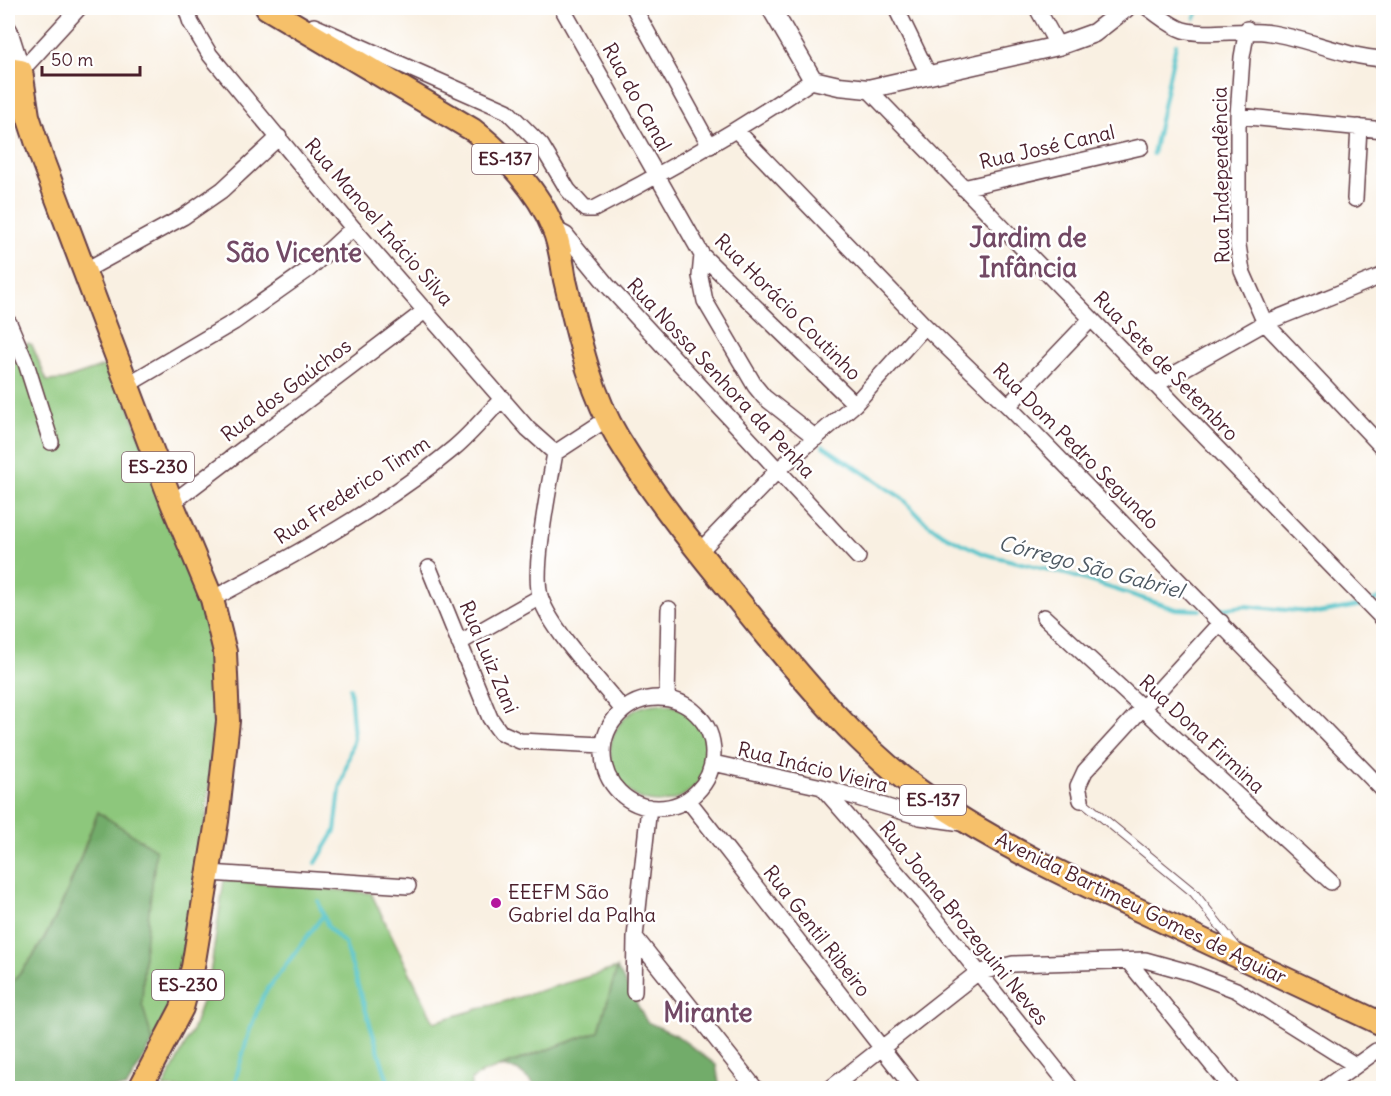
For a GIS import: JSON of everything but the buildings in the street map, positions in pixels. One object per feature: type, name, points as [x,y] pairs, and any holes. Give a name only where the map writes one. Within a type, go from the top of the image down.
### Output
[{"type":"main road","name":"ES-137","points":[[267,8],[465,126],[496,147],[529,189],[553,228],[585,360],[607,419]]},
{"type":"main road","name":"ES-230","points":[[14,70],[28,116],[84,271],[172,503],[212,599],[225,652],[228,721],[209,873],[193,967],[182,1008],[140,1089]]},
{"type":"main road","name":"Avenida Bartimeu Gomes de Aguiar","points":[[607,419],[650,487],[699,552],[783,655],[848,728],[912,784],[974,825],[1038,862],[1383,1025]]},
{"type":"street","points":[[14,70],[79,8]]},
{"type":"street","name":"Rua Manoel Inácio Silva","points":[[186,8],[191,23],[210,55],[353,228],[528,429],[555,453]]},
{"type":"street","points":[[273,8],[507,111],[541,145],[568,190],[585,209],[594,209],[737,131],[813,80]]},
{"type":"street","name":"Rua do Canal","points":[[562,8],[657,176]]},
{"type":"street","points":[[634,8],[710,146]]},
{"type":"street","points":[[771,8],[813,80],[868,89],[1058,46],[1094,33],[1126,8]]},
{"type":"street","points":[[896,8],[928,74]]},
{"type":"street","points":[[1037,8],[1058,46]]},
{"type":"street","points":[[1149,8],[1168,24],[1185,30],[1209,32],[1247,29],[1274,33],[1362,58],[1383,59]]},
{"type":"street","name":"Rua Independência","points":[[1247,29],[1242,57],[1238,116],[1238,245],[1242,271],[1265,323],[1383,449]]},
{"type":"street","points":[[8,30],[14,70]]},
{"type":"street","name":"Rua Sete de Setembro","points":[[868,89],[1380,616]]},
{"type":"street","points":[[1238,116],[1383,130]]},
{"type":"street","points":[[1355,199],[1359,128]]},
{"type":"street","name":"Rua Dom Pedro Segundo","points":[[737,131],[925,326],[1008,406],[1217,618],[1383,791]]},
{"type":"street","points":[[84,271],[183,217],[222,190],[279,137]]},
{"type":"street","name":"Rua José Canal","points":[[963,188],[1141,147]]},
{"type":"street","name":"Rua Horácio Coutinho","points":[[657,176],[702,255],[855,404]]},
{"type":"street","points":[[127,385],[234,322],[309,269],[353,228]]},
{"type":"street","name":"Rua Nossa Senhora da Penha","points":[[553,228],[566,235],[607,285],[858,557]]},
{"type":"street","points":[[702,255],[700,276],[705,301],[755,386],[764,397],[816,438]]},
{"type":"street","points":[[1155,385],[1265,323],[1383,275]]},
{"type":"street","name":"Rua dos Gaúchos","points":[[172,503],[426,310]]},
{"type":"street","points":[[1008,406],[1091,319]]},
{"type":"street","points":[[8,320],[26,363],[51,442]]},
{"type":"street","points":[[699,552],[778,470],[855,404],[925,326]]},
{"type":"street","name":"Rua Frederico Timm","points":[[212,599],[317,540],[381,500],[455,447],[502,398]]},
{"type":"street","points":[[607,419],[555,453],[543,521],[540,597],[550,617],[622,710]]},
{"type":"street","name":"Rua Luiz Zani","points":[[429,567],[490,718],[500,732],[520,741],[603,745]]},
{"type":"street","points":[[459,643],[540,597]]},
{"type":"street","points":[[667,698],[669,609]]},
{"type":"street","name":"Rua Dona Firmina","points":[[1044,617],[1331,882]]},
{"type":"street","points":[[1081,801],[1078,786],[1084,771],[1143,709],[1217,618]]},
{"type":"street","points":[[651,697],[667,698],[684,703],[703,721],[713,746],[712,764],[705,781],[688,800],[667,807],[649,807],[636,804],[620,794],[609,780],[603,763],[603,745],[613,720],[622,710],[651,697]]},
{"type":"street","name":"Rua Inácio Vieira","points":[[712,764],[822,787],[920,817],[974,825]]},
{"type":"street","name":"Rua Joana Brozeguini Neves","points":[[822,787],[894,867],[1071,1089]]},
{"type":"street","name":"Rua Gentil Ribeiro","points":[[688,800],[914,1089]]},
{"type":"street","points":[[634,992],[635,937],[649,807]]},
{"type":"street","points":[[209,873],[408,886]]},
{"type":"street","points":[[635,937],[755,1089]]},
{"type":"street","points":[[831,1089],[977,973],[1013,964],[1145,960],[1192,973],[1236,990],[1355,1065]]},
{"type":"street","points":[[1128,961],[1231,1089]]},
{"type":"street","points":[[1325,1089],[1376,1051]]},
{"type":"lane","points":[[1081,801],[1194,893],[1249,962]]},
{"type":"green space","points":[[28,343],[32,345],[47,381],[63,380],[113,363],[208,620],[219,692],[204,838],[189,929],[175,993],[153,1043],[142,1004],[144,954],[98,812],[51,927],[25,968],[8,987],[8,380],[20,350]]},
{"type":"green space","points":[[659,704],[678,708],[694,718],[704,734],[708,753],[704,772],[694,788],[678,798],[659,802],[640,798],[624,788],[614,772],[610,753],[614,734],[624,718],[640,708]]},
{"type":"green space","points":[[98,812],[156,850],[144,954],[142,1004],[153,1043],[126,1088],[8,1088],[8,987],[25,968],[51,927],[62,905]]},
{"type":"green space","points":[[224,880],[371,893],[434,1022],[617,968],[599,1031],[482,1073],[471,1080],[471,1088],[163,1088],[192,1031],[209,981]]},
{"type":"green space","points":[[617,968],[647,1022],[676,1035],[716,1065],[720,1088],[539,1088],[517,1070],[500,1067],[599,1031]]},
{"type":"waterway","points":[[1195,18],[1199,8]]},
{"type":"waterway","points":[[1153,154],[1176,44]]},
{"type":"waterway","name":"Córrego São Gabriel","points":[[823,446],[902,498],[922,519],[942,534],[984,554],[1070,575],[1176,609],[1200,610]]},
{"type":"waterway","name":"Córrego São Gabriel","points":[[1370,602],[1384,597]]},
{"type":"waterway","name":"Córrego São Gabriel","points":[[1213,610],[1245,606],[1318,613],[1363,605]]},
{"type":"waterway","points":[[316,863],[335,831],[340,789],[354,738],[350,688]]},
{"type":"waterway","points":[[318,901],[328,927],[345,944],[390,1088]]},
{"type":"waterway","points":[[233,1088],[250,1029],[264,994],[322,917]]},
{"type":"place","name":"EEEFM São Gabriel da Palha","points":[[496,903]]},
{"type":"district","name":"São Vicente","points":[[294,253]]},
{"type":"district","name":"Jardim de Infância","points":[[1028,253]]},
{"type":"district","name":"Mirante","points":[[708,1013]]}]
